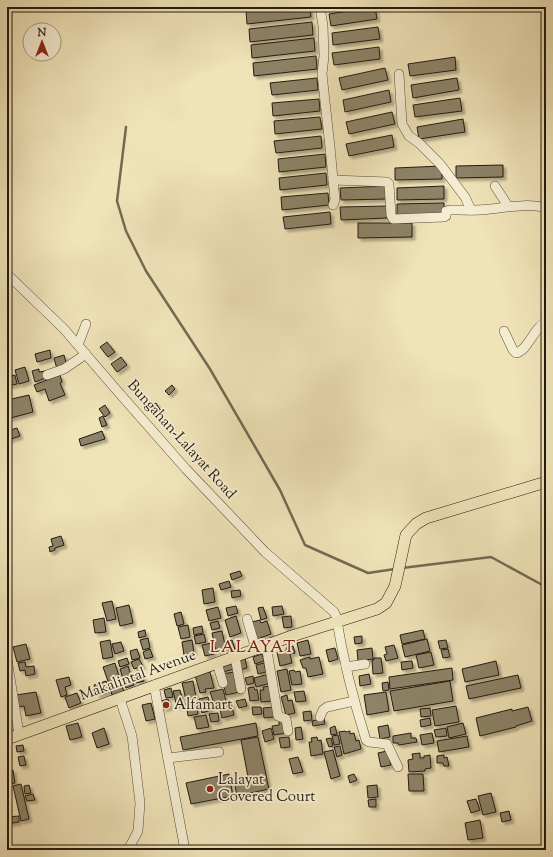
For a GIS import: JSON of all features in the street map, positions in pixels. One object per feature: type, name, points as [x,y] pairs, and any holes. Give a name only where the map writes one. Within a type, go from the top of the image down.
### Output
[{"type":"main road","name":"Makalintal Avenue","points":[[7,739],[261,647],[377,609],[386,603],[396,586],[406,535],[416,524],[426,518],[546,482]]},
{"type":"street","points":[[320,7],[323,26],[324,56],[322,74],[335,200],[333,205]]},
{"type":"street","points":[[398,74],[402,124],[409,136],[419,143],[440,164],[465,197],[471,210]]},
{"type":"street","points":[[333,180],[387,182],[389,184],[391,216],[393,219],[444,218],[446,216],[446,211],[450,210],[490,209],[508,206],[546,208]]},
{"type":"street","points":[[495,186],[508,206]]},
{"type":"street","name":"Bungahan-Lalayat Road","points":[[7,274],[64,329],[186,469],[260,547],[334,612],[337,621]]},
{"type":"street","points":[[504,331],[516,353],[523,349],[540,325],[546,322]]},
{"type":"street","points":[[78,346],[86,324]]},
{"type":"street","points":[[47,375],[64,369],[86,354]]},
{"type":"street","points":[[247,619],[261,647],[278,716],[286,719],[288,731]]},
{"type":"street","points":[[337,621],[354,701],[366,740],[370,742],[387,744],[398,767]]},
{"type":"street","points":[[235,657],[241,689]]},
{"type":"street","points":[[7,659],[19,734]]},
{"type":"street","points":[[217,663],[223,684]]},
{"type":"street","points":[[346,667],[365,664]]},
{"type":"street","points":[[154,685],[185,850]]},
{"type":"street","points":[[120,699],[132,736],[140,803],[138,831],[128,850]]},
{"type":"street","points":[[320,718],[323,710],[327,708],[354,701]]},
{"type":"street","points":[[168,758],[219,752]]},
{"type":"building","points":[[284,7],[310,7],[311,17],[247,24],[246,11]]},
{"type":"building","points":[[375,7],[377,19],[331,26],[329,14]]},
{"type":"building","points":[[312,22],[313,35],[250,42],[249,29]]},
{"type":"building","points":[[378,27],[380,39],[333,45],[332,33]]},
{"type":"building","points":[[314,38],[315,51],[252,58],[251,45]]},
{"type":"building","points":[[379,47],[380,59],[334,65],[332,53]]},
{"type":"building","points":[[316,56],[317,69],[254,76],[253,63]]},
{"type":"building","points":[[455,57],[456,70],[410,76],[408,64]]},
{"type":"building","points":[[385,68],[388,80],[342,90],[339,78]]},
{"type":"building","points":[[317,78],[318,90],[272,95],[270,83]]},
{"type":"building","points":[[457,78],[459,90],[413,98],[411,85]]},
{"type":"building","points":[[389,90],[391,102],[345,112],[343,100]]},
{"type":"building","points":[[460,98],[462,111],[415,117],[413,105]]},
{"type":"building","points":[[319,99],[320,111],[273,116],[272,103]]},
{"type":"building","points":[[392,112],[395,124],[349,134],[346,122]]},
{"type":"building","points":[[320,117],[322,129],[275,134],[274,121]]},
{"type":"building","points":[[463,119],[465,132],[419,139],[417,127]]},
{"type":"building","points":[[392,135],[394,147],[349,156],[346,144]]},
{"type":"building","points":[[321,136],[322,148],[276,153],[274,141]]},
{"type":"building","points":[[325,154],[326,167],[279,172],[278,159]]},
{"type":"building","points":[[503,165],[503,177],[456,178],[456,166]]},
{"type":"building","points":[[442,166],[442,179],[395,180],[395,168]]},
{"type":"building","points":[[326,173],[327,185],[280,190],[279,178]]},
{"type":"building","points":[[387,186],[387,199],[341,200],[340,188]]},
{"type":"building","points":[[444,186],[444,199],[397,200],[397,188]]},
{"type":"building","points":[[328,193],[329,205],[282,210],[281,197]]},
{"type":"building","points":[[444,203],[444,215],[397,216],[397,204]]},
{"type":"building","points":[[387,206],[387,218],[341,220],[340,207]]},
{"type":"building","points":[[330,212],[331,224],[285,229],[283,217]]},
{"type":"building","points":[[358,223],[412,223],[412,237],[358,238]]},
{"type":"building","points":[[107,342],[115,352],[108,357],[100,347]]},
{"type":"building","points":[[50,350],[51,358],[37,362],[35,354]]},
{"type":"building","points":[[64,355],[67,366],[57,369],[54,358]]},
{"type":"building","points":[[121,357],[127,365],[117,372],[111,364]]},
{"type":"building","points":[[25,367],[29,381],[19,384],[15,370]]},
{"type":"building","points":[[39,369],[39,372],[45,371],[46,378],[35,382],[32,371]]},
{"type":"building","points":[[15,375],[17,384],[7,386],[7,377]]},
{"type":"building","points":[[60,375],[62,382],[60,383],[65,395],[49,401],[45,389],[37,392],[34,385]]},
{"type":"building","points":[[172,385],[175,389],[169,395],[165,391]]},
{"type":"building","points":[[29,395],[33,412],[7,419],[7,400]]},
{"type":"building","points":[[156,403],[161,411],[156,415],[150,407]]},
{"type":"building","points":[[105,405],[110,413],[105,417],[99,409]]},
{"type":"building","points":[[103,416],[107,425],[102,427],[99,418]]},
{"type":"building","points":[[17,428],[20,436],[8,440],[7,431]]},
{"type":"building","points":[[102,431],[105,439],[81,446],[79,439]]},
{"type":"building","points":[[61,536],[64,545],[55,548],[55,550],[50,552],[49,547],[53,546],[51,539]]},
{"type":"building","points":[[240,571],[242,576],[232,580],[230,574]]},
{"type":"building","points":[[229,581],[231,587],[221,590],[219,584]]},
{"type":"building","points":[[213,588],[215,602],[204,604],[202,590]]},
{"type":"building","points":[[240,590],[241,596],[232,598],[231,591]]},
{"type":"building","points":[[112,601],[116,619],[107,621],[102,603]]},
{"type":"building","points":[[129,605],[133,623],[120,626],[116,608]]},
{"type":"building","points":[[236,606],[238,613],[228,616],[226,608]]},
{"type":"building","points":[[282,606],[284,614],[273,616],[272,607]]},
{"type":"building","points":[[218,607],[221,618],[209,621],[206,610]]},
{"type":"building","points":[[263,607],[267,618],[261,620],[258,608]]},
{"type":"building","points":[[181,612],[184,624],[177,626],[174,614]]},
{"type":"building","points":[[236,616],[241,633],[230,637],[225,620]]},
{"type":"building","points":[[291,616],[292,627],[284,628],[282,617]]},
{"type":"building","points":[[104,618],[106,632],[95,633],[93,620]]},
{"type":"building","points":[[260,620],[261,623],[267,621],[271,634],[257,639],[252,622]]},
{"type":"building","points":[[218,621],[220,628],[212,630],[210,623]]},
{"type":"building","points":[[188,625],[190,637],[181,639],[178,627]]},
{"type":"building","points":[[202,626],[203,633],[194,635],[193,628]]},
{"type":"building","points":[[145,630],[146,636],[139,638],[138,632]]},
{"type":"building","points":[[423,630],[425,639],[402,644],[400,635]]},
{"type":"building","points":[[222,631],[226,650],[216,652],[212,633]]},
{"type":"building","points":[[204,634],[206,642],[196,644],[194,636]]},
{"type":"building","points":[[362,636],[362,643],[355,644],[354,637]]},
{"type":"building","points":[[148,638],[150,648],[143,650],[140,640]]},
{"type":"building","points":[[427,639],[430,651],[405,657],[402,645]]},
{"type":"building","points":[[110,640],[113,657],[103,659],[100,642]]},
{"type":"building","points":[[192,640],[194,653],[184,655],[182,642]]},
{"type":"building","points":[[232,640],[235,649],[229,651],[226,642]]},
{"type":"building","points":[[308,640],[311,654],[300,656],[297,643]]},
{"type":"building","points":[[446,640],[448,648],[440,649],[438,641]]},
{"type":"building","points":[[121,642],[124,651],[115,654],[112,644]]},
{"type":"building","points":[[212,643],[214,654],[205,656],[202,645]]},
{"type":"building","points":[[26,644],[30,659],[17,662],[13,647]]},
{"type":"building","points":[[394,645],[398,658],[386,661],[384,655],[387,654],[385,647]]},
{"type":"building","points":[[293,646],[295,653],[290,654],[292,663],[280,666],[277,652],[287,650],[286,648]]},
{"type":"building","points":[[335,648],[338,659],[329,662],[326,650]]},
{"type":"building","points":[[372,648],[373,659],[358,661],[357,650]]},
{"type":"building","points":[[137,649],[140,658],[132,660],[130,651]]},
{"type":"building","points":[[150,649],[153,657],[145,659],[143,652]]},
{"type":"building","points":[[448,649],[450,657],[443,658],[441,650]]},
{"type":"building","points":[[431,652],[434,665],[419,668],[416,655]]},
{"type":"building","points":[[262,654],[264,661],[255,664],[253,657]]},
{"type":"building","points":[[310,657],[310,659],[319,657],[323,674],[308,677],[306,668],[303,668],[300,660]]},
{"type":"building","points":[[127,658],[129,664],[120,667],[118,661]]},
{"type":"building","points":[[245,658],[247,668],[239,670],[236,660]]},
{"type":"building","points":[[374,658],[381,658],[383,673],[373,674],[372,660],[374,660]]},
{"type":"building","points":[[139,659],[143,666],[134,669],[131,662]]},
{"type":"building","points":[[412,661],[413,668],[402,670],[401,662]]},
{"type":"building","points":[[496,661],[499,675],[465,682],[462,669]]},
{"type":"building","points":[[25,662],[26,667],[34,666],[35,674],[26,676],[25,670],[20,671],[18,663]]},
{"type":"building","points":[[232,662],[234,669],[223,672],[222,664]]},
{"type":"building","points":[[115,663],[120,680],[109,684],[103,667]]},
{"type":"building","points":[[264,663],[266,672],[258,674],[256,665]]},
{"type":"building","points":[[128,666],[134,685],[126,688],[120,669]]},
{"type":"building","points":[[452,668],[453,680],[390,689],[389,677]]},
{"type":"building","points":[[287,669],[291,690],[281,692],[277,671]]},
{"type":"building","points":[[294,670],[295,672],[300,671],[302,684],[292,685],[289,671]]},
{"type":"building","points":[[210,672],[214,688],[205,689],[206,692],[200,693],[195,675]]},
{"type":"building","points":[[235,672],[240,692],[226,695],[221,674]]},
{"type":"building","points":[[142,674],[144,681],[136,683],[134,676]]},
{"type":"building","points":[[269,674],[271,683],[256,687],[254,678]]},
{"type":"building","points":[[369,674],[371,684],[360,686],[359,676]]},
{"type":"building","points":[[518,675],[521,688],[469,699],[466,686]]},
{"type":"building","points":[[253,676],[254,683],[247,685],[245,678]]},
{"type":"building","points":[[69,677],[71,685],[65,687],[67,695],[61,697],[56,680]]},
{"type":"building","points":[[106,681],[109,692],[97,695],[94,685]]},
{"type":"building","points":[[193,681],[196,698],[186,700],[182,683]]},
{"type":"building","points":[[450,681],[453,701],[394,711],[390,691]]},
{"type":"building","points":[[388,682],[389,690],[383,691],[382,683]]},
{"type":"building","points":[[121,684],[124,692],[112,695],[110,687]]},
{"type":"building","points":[[271,686],[273,701],[261,702],[260,690],[264,690],[263,687]]},
{"type":"building","points":[[254,687],[255,690],[257,689],[259,700],[250,701],[248,688]]},
{"type":"building","points":[[171,688],[173,697],[166,698],[164,690]]},
{"type":"building","points":[[223,689],[226,701],[214,704],[210,692]]},
{"type":"building","points":[[180,690],[184,706],[177,707],[173,691]]},
{"type":"building","points":[[304,691],[306,701],[296,702],[294,692]]},
{"type":"building","points":[[36,692],[41,713],[26,716],[24,706],[18,707],[16,695]]},
{"type":"building","points":[[386,692],[389,711],[367,715],[364,695]]},
{"type":"building","points":[[77,693],[81,703],[69,708],[65,697]]},
{"type":"building","points":[[287,695],[288,701],[292,700],[295,713],[286,715],[281,697]]},
{"type":"building","points":[[208,697],[211,710],[202,713],[199,699]]},
{"type":"building","points":[[168,699],[170,707],[163,709],[161,701]]},
{"type":"building","points":[[245,699],[247,706],[239,708],[236,701]]},
{"type":"building","points":[[196,702],[198,714],[188,716],[186,703]]},
{"type":"building","points":[[151,703],[155,719],[146,721],[142,705]]},
{"type":"building","points":[[231,703],[234,715],[222,718],[219,706]]},
{"type":"building","points":[[456,706],[459,722],[435,726],[432,710]]},
{"type":"building","points":[[252,707],[261,707],[262,714],[253,715]]},
{"type":"building","points":[[273,707],[274,717],[264,718],[263,708]]},
{"type":"building","points":[[528,707],[532,721],[516,727],[480,736],[476,718],[512,709],[512,711]]},
{"type":"building","points":[[430,708],[431,716],[421,717],[420,709]]},
{"type":"building","points":[[311,711],[312,720],[304,721],[303,712]]},
{"type":"building","points":[[218,713],[219,721],[211,722],[209,714]]},
{"type":"building","points":[[206,715],[209,727],[197,729],[194,717]]},
{"type":"building","points":[[324,718],[325,724],[313,726],[312,721]]},
{"type":"building","points":[[430,718],[431,725],[421,727],[420,720]]},
{"type":"building","points":[[285,720],[287,733],[274,735],[272,726],[279,725],[279,721]]},
{"type":"building","points":[[78,723],[82,737],[70,740],[66,726]]},
{"type":"building","points":[[256,723],[258,736],[183,750],[180,737]]},
{"type":"building","points":[[463,723],[466,734],[449,738],[447,727]]},
{"type":"building","points":[[388,725],[390,737],[380,739],[378,727]]},
{"type":"building","points":[[335,726],[337,734],[331,735],[330,728]]},
{"type":"building","points":[[301,727],[303,739],[296,740],[295,728]]},
{"type":"building","points":[[104,728],[109,744],[97,748],[92,733]]},
{"type":"building","points":[[271,728],[274,739],[265,742],[262,731]]},
{"type":"building","points":[[446,728],[447,736],[436,737],[434,730]]},
{"type":"building","points":[[350,731],[350,734],[354,733],[356,741],[359,740],[361,749],[344,754],[339,732]]},
{"type":"building","points":[[411,733],[411,738],[416,738],[417,742],[399,745],[398,743],[393,743],[393,736]]},
{"type":"building","points":[[432,733],[434,743],[422,745],[420,735]]},
{"type":"building","points":[[338,735],[340,744],[334,745],[332,736]]},
{"type":"building","points":[[467,736],[469,747],[439,752],[437,741]]},
{"type":"building","points":[[258,737],[269,789],[237,796],[234,780],[248,777],[241,740]]},
{"type":"building","points":[[289,737],[290,747],[281,748],[279,738]]},
{"type":"building","points":[[317,737],[318,741],[321,740],[323,754],[311,756],[309,742],[312,742],[311,738]]},
{"type":"building","points":[[331,738],[333,746],[329,747],[326,739]]},
{"type":"building","points":[[23,745],[24,751],[17,752],[16,746]]},
{"type":"building","points":[[340,746],[342,755],[337,757],[334,747]]},
{"type":"building","points":[[333,750],[340,776],[331,779],[324,752]]},
{"type":"building","points":[[387,751],[391,765],[381,767],[378,753]]},
{"type":"building","points":[[420,753],[420,758],[430,755],[431,768],[425,769],[425,771],[409,772],[408,760],[413,759],[412,754]]},
{"type":"building","points":[[444,755],[444,758],[447,757],[449,766],[444,766],[443,763],[437,763],[437,756]]},
{"type":"building","points":[[24,756],[26,765],[20,766],[18,757]]},
{"type":"building","points":[[298,757],[303,772],[293,774],[289,759]]},
{"type":"building","points":[[13,770],[15,783],[7,784],[7,771]]},
{"type":"building","name":"Lalayat Covered Court","points":[[229,774],[233,796],[191,804],[186,783]]},
{"type":"building","points":[[354,774],[357,780],[350,783],[348,776]]},
{"type":"building","points":[[408,774],[423,774],[424,791],[409,791]]},
{"type":"building","points":[[21,784],[29,819],[21,821],[13,786]]},
{"type":"building","points":[[29,785],[31,793],[25,794],[24,786]]},
{"type":"building","points":[[377,785],[378,797],[368,798],[367,786]]},
{"type":"building","points":[[491,793],[496,812],[483,815],[478,796]]},
{"type":"building","points":[[33,794],[35,800],[27,801],[25,796]]},
{"type":"building","points":[[376,799],[376,807],[369,807],[368,800]]},
{"type":"building","points":[[476,799],[480,810],[471,813],[467,801]]},
{"type":"building","points":[[509,811],[511,820],[502,822],[500,813]]},
{"type":"building","points":[[19,816],[19,822],[7,824],[7,817]]},
{"type":"building","points":[[480,820],[483,838],[468,840],[465,823]]},
{"type":"waterway","points":[[126,127],[117,201],[126,231],[146,271],[210,369],[280,490],[305,545],[368,573],[395,569]]},
{"type":"waterway","points":[[402,568],[491,557],[546,587]]},
{"type":"place","name":"Alfamart","points":[[166,705]]},
{"type":"place","name":"Lalayat Covered Court","points":[[210,789]]},
{"type":"district","name":"LALAYAT","points":[[253,648]]}]
